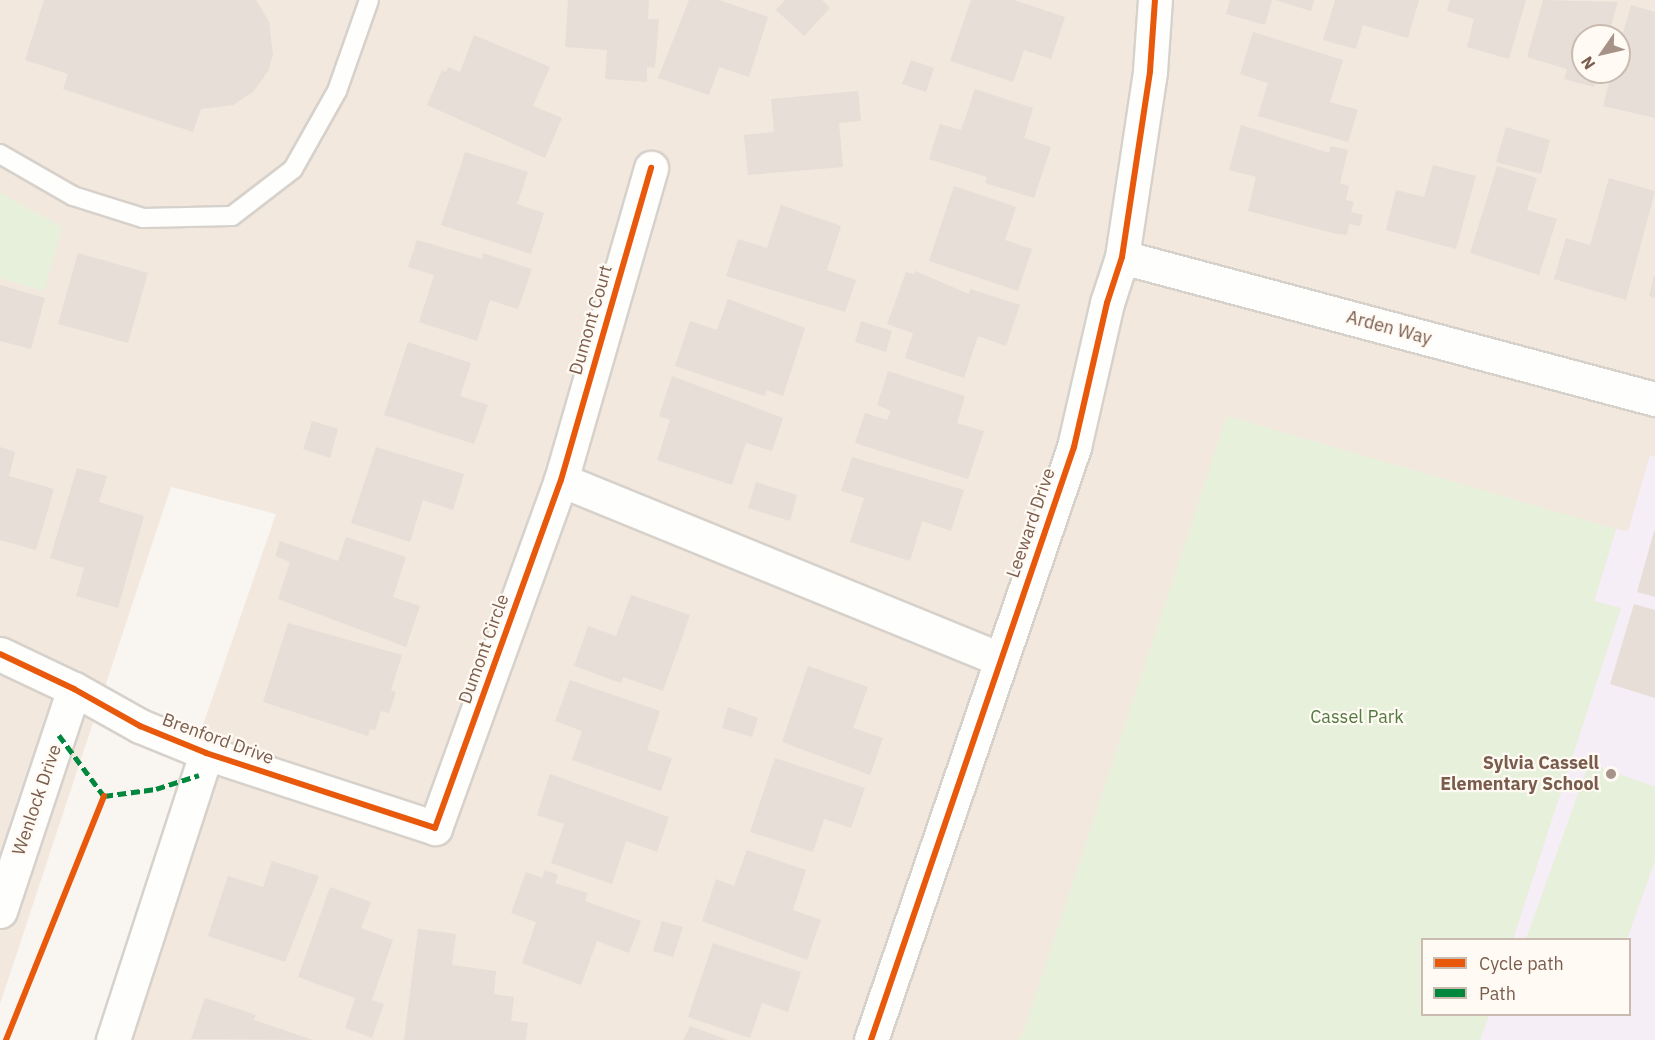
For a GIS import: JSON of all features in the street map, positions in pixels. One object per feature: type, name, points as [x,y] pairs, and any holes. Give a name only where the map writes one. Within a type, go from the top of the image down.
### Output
[{"type":"street","name":"Leeward Drive","points":[[871,1040],[1074,447],[1107,303],[1122,257],[1150,71],[1155,0]]},
{"type":"street","name":"Dumont Court","points":[[561,480],[651,168]]},
{"type":"street","name":"Arden Way","points":[[1122,257],[1655,399]]},
{"type":"street","points":[[561,480],[1000,659]]},
{"type":"street","name":"Dumont Circle","points":[[435,828],[561,480]]},
{"type":"street","name":"Brenford Drive","points":[[0,654],[74,689],[140,726],[206,753],[435,828]]},
{"type":"street","name":"Wenlock Drive","points":[[0,911],[74,689]]},
{"type":"street","points":[[113,1040],[206,753]]},
{"type":"lane","points":[[0,154],[73,196],[143,218],[232,216],[293,169],[338,91],[369,0]]},
{"type":"shaded area","points":[[0,0],[1655,0],[1655,1040],[94,1040],[276,514],[171,487],[0,1004]]},
{"type":"shaded area","name":"Sylvia Cassell Elementary School","points":[[1650,455],[1655,457],[1655,1040],[1480,1040],[1489,1016],[1631,1016],[1631,938],[1513,938],[1620,609],[1594,602],[1616,529],[1628,531]]},
{"type":"green space","points":[[0,193],[62,227],[44,291],[0,278]]},
{"type":"green space","name":"Cassel Park","points":[[1227,416],[1616,529],[1594,601],[1621,608],[1513,938],[1421,938],[1421,1016],[1489,1016],[1480,1040],[1017,1040],[1023,1033]]},
{"type":"green space","points":[[1589,763],[1655,787],[1655,861],[1627,938],[1526,938]]},
{"type":"building","points":[[44,0],[256,0],[269,22],[273,55],[268,71],[254,91],[233,105],[201,109],[193,132],[63,89],[68,74],[25,60]]},
{"type":"building","points":[[568,0],[649,0],[648,19],[659,19],[655,68],[647,67],[647,82],[605,79],[607,50],[565,47]]},
{"type":"building","points":[[689,0],[719,0],[768,17],[749,77],[719,67],[709,95],[658,78]]},
{"type":"building","points":[[785,0],[822,0],[830,8],[804,36],[776,10]]},
{"type":"building","points":[[971,0],[1014,0],[1065,17],[1051,59],[1024,50],[1013,82],[950,61]]},
{"type":"building","points":[[1230,0],[1272,0],[1265,25],[1226,14]]},
{"type":"building","points":[[1275,0],[1314,0],[1311,11]]},
{"type":"building","points":[[1335,0],[1419,0],[1408,38],[1363,25],[1356,49],[1323,40]]},
{"type":"building","points":[[1450,0],[1526,0],[1509,59],[1467,47],[1474,19],[1447,11]]},
{"type":"building","points":[[1543,0],[1618,2],[1612,24],[1571,24],[1571,81],[1564,79],[1567,69],[1527,57]]},
{"type":"building","points":[[1631,5],[1655,12],[1655,118],[1603,106],[1609,84],[1631,84],[1631,24],[1626,24]]},
{"type":"building","points":[[1253,32],[1343,60],[1330,102],[1358,110],[1348,142],[1258,116],[1268,83],[1240,74]]},
{"type":"building","points":[[474,35],[550,67],[533,106],[562,118],[545,158],[427,105],[442,70],[446,72],[448,67],[460,72]]},
{"type":"building","points":[[911,60],[934,68],[926,92],[902,84]]},
{"type":"building","points":[[975,89],[1033,108],[1024,138],[1051,147],[1034,198],[985,183],[987,177],[929,159],[940,124],[961,130]]},
{"type":"building","points":[[858,91],[861,121],[839,123],[843,167],[748,175],[744,135],[774,132],[771,99]]},
{"type":"building","points":[[1241,125],[1329,153],[1331,146],[1348,150],[1340,183],[1349,186],[1346,200],[1354,202],[1351,212],[1363,215],[1360,226],[1349,224],[1347,235],[1337,234],[1248,211],[1256,177],[1229,170]]},
{"type":"building","points":[[1506,127],[1550,140],[1541,174],[1496,162]]},
{"type":"building","points":[[465,152],[528,172],[517,204],[544,213],[531,254],[441,225]]},
{"type":"building","points":[[1433,165],[1476,176],[1456,249],[1386,230],[1396,190],[1424,197]]},
{"type":"building","points":[[1497,166],[1537,178],[1527,210],[1557,219],[1539,275],[1470,253]]},
{"type":"building","points":[[1609,178],[1655,191],[1626,300],[1554,279],[1566,238],[1590,245]]},
{"type":"building","points":[[954,186],[1016,207],[1005,240],[1032,249],[1018,291],[929,261]]},
{"type":"building","points":[[781,205],[841,226],[827,270],[856,280],[845,312],[726,276],[738,239],[767,248]]},
{"type":"building","points":[[417,240],[482,259],[483,253],[532,269],[518,309],[490,300],[477,341],[419,322],[434,275],[408,267]]},
{"type":"building","points":[[78,253],[148,273],[128,343],[58,324]]},
{"type":"building","points":[[915,271],[969,294],[970,289],[1020,305],[1006,346],[978,336],[964,378],[905,358],[913,333],[887,324],[906,272],[914,274]]},
{"type":"building","points":[[1655,276],[1655,298],[1649,296]]},
{"type":"building","points":[[0,285],[45,298],[31,349],[0,341]]},
{"type":"building","points":[[728,299],[805,328],[783,396],[767,390],[765,396],[675,366],[690,321],[717,330]]},
{"type":"building","points":[[861,321],[892,331],[886,352],[855,342]]},
{"type":"building","points":[[408,342],[471,363],[460,396],[488,405],[474,444],[384,415]]},
{"type":"building","points":[[888,371],[965,396],[957,423],[984,431],[968,479],[855,443],[865,413],[887,420],[891,411],[877,405]]},
{"type":"building","points":[[672,376],[783,418],[772,451],[746,443],[732,485],[657,460],[670,420],[659,416]]},
{"type":"building","points":[[312,421],[338,429],[330,458],[303,449]]},
{"type":"building","points":[[0,447],[15,452],[9,476],[54,489],[36,550],[0,540]]},
{"type":"building","points":[[376,447],[464,474],[453,510],[423,500],[410,542],[351,523]]},
{"type":"building","points":[[852,457],[964,490],[951,531],[922,521],[910,561],[850,542],[864,498],[841,491]]},
{"type":"building","points":[[77,468],[107,476],[99,502],[144,516],[118,608],[76,596],[84,568],[50,558]]},
{"type":"building","points":[[756,482],[797,495],[790,521],[748,508]]},
{"type":"building","points":[[1655,531],[1655,597],[1637,592]]},
{"type":"building","points":[[346,537],[406,557],[393,597],[420,606],[406,647],[278,599],[290,562],[275,556],[280,541],[338,561]]},
{"type":"building","points":[[631,595],[690,615],[663,691],[623,677],[621,683],[574,666],[588,626],[616,636]]},
{"type":"building","points":[[1634,604],[1655,610],[1655,698],[1610,684]]},
{"type":"building","points":[[288,623],[402,655],[391,690],[396,692],[389,713],[381,711],[375,730],[370,729],[368,736],[263,702]]},
{"type":"building","points":[[808,666],[868,687],[853,728],[883,738],[870,775],[782,742]]},
{"type":"building","points":[[570,680],[660,711],[647,750],[672,758],[661,791],[572,760],[582,731],[555,721]]},
{"type":"building","points":[[728,707],[758,718],[752,737],[722,728]]},
{"type":"building","points":[[775,758],[865,788],[851,828],[824,819],[813,852],[750,832]]},
{"type":"building","points":[[550,774],[669,817],[657,852],[626,841],[612,884],[551,863],[564,824],[537,815]]},
{"type":"building","points":[[747,850],[806,870],[793,910],[821,920],[807,960],[702,921],[716,879],[734,886]]},
{"type":"building","points":[[272,861],[319,876],[285,962],[208,936],[228,876],[263,887]]},
{"type":"building","points":[[545,870],[558,875],[555,883],[588,893],[585,901],[641,921],[629,953],[597,941],[581,985],[522,963],[536,922],[511,913],[526,872],[542,878]]},
{"type":"building","points":[[330,887],[371,902],[361,928],[393,940],[372,1000],[384,1004],[372,1038],[345,1028],[355,998],[298,977]]},
{"type":"building","points":[[662,921],[683,927],[673,957],[653,951]]},
{"type":"building","points":[[418,929],[456,934],[452,965],[496,971],[494,994],[514,997],[511,1021],[528,1023],[526,1040],[404,1040]]},
{"type":"building","points":[[713,943],[801,972],[788,1012],[762,1003],[750,1038],[688,1017]]},
{"type":"building","points":[[205,998],[256,1015],[254,1020],[313,1040],[191,1039]]},
{"type":"building","points":[[690,1026],[728,1040],[683,1040]]},
{"type":"marked path","points":[[59,735],[104,796],[156,789],[199,775]]},
{"type":"cycle path","points":[[871,1040],[1074,447],[1107,303],[1122,257],[1150,71],[1155,0]]},
{"type":"cycle path","points":[[0,654],[74,689],[140,726],[206,753],[435,828],[561,480],[651,168]]},
{"type":"cycle path","points":[[6,1040],[104,796]]},
{"type":"place","name":"Sylvia Cassell Elementary School","points":[[1611,774]]}]
